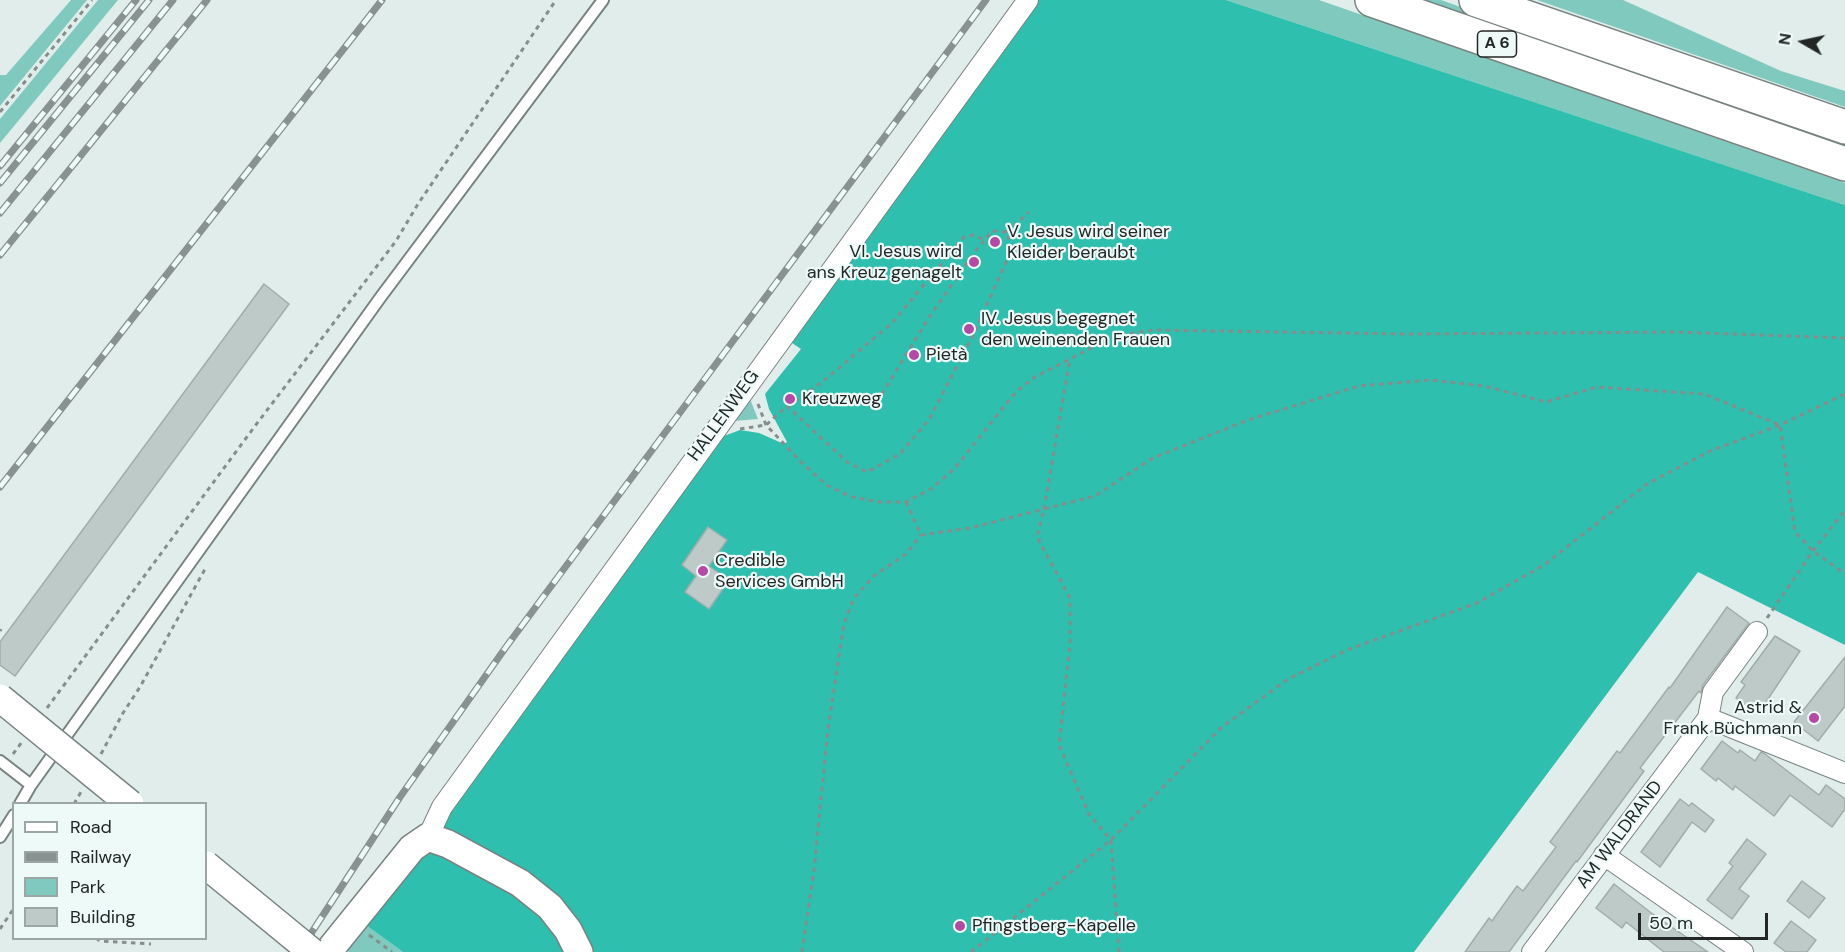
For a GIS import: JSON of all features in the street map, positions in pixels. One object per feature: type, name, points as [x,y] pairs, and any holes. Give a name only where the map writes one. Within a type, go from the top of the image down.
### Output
[{"type":"highway","name":"A 6","points":[[1372,0],[1845,164]]},
{"type":"highway","name":"A 6","points":[[1476,0],[1845,127]]},
{"type":"street","name":"HALLENWEG","points":[[428,837],[442,807],[1028,0]]},
{"type":"street","name":"AM WALDRAND","points":[[1532,952],[1708,718],[1713,692],[1757,632]]},
{"type":"street","points":[[0,698],[128,802]]},
{"type":"street","points":[[1708,718],[1845,773]]},
{"type":"street","points":[[328,952],[412,848],[428,837],[448,844],[520,883],[550,907],[568,930],[579,952]]},
{"type":"street","points":[[1604,855],[1743,952]]},
{"type":"street","points":[[207,866],[312,952]]},
{"type":"lane","points":[[21,802],[380,298],[603,0]]},
{"type":"lane","points":[[2,763],[32,785]]},
{"type":"lane","points":[[0,837],[12,818]]},
{"type":"path","points":[[0,112],[92,0]]},
{"type":"path","points":[[46,709],[255,426],[396,241],[418,204],[556,0]]},
{"type":"path","points":[[872,410],[928,319],[992,231],[1007,232],[1029,212]]},
{"type":"path","points":[[787,406],[847,462],[867,472],[900,454],[930,418],[974,333],[1012,249],[1007,232]]},
{"type":"path","points":[[985,240],[973,236],[964,237],[892,323],[821,383],[787,406],[765,425],[828,486],[852,497],[879,502],[906,501],[931,489],[955,468],[1017,391],[1035,377],[1113,339],[1154,330],[1407,334],[1676,332],[1845,338]]},
{"type":"path","points":[[1070,359],[1037,537],[1070,598],[1070,645],[1059,745],[1089,814],[1111,840],[1119,952]]},
{"type":"path","points":[[802,952],[814,870],[828,729],[844,624],[854,598],[861,590],[875,575],[906,554],[921,536],[970,528],[1095,496],[1153,458],[1248,420],[1359,386],[1430,380],[1484,386],[1546,402],[1597,387],[1704,394],[1780,425]]},
{"type":"path","points":[[971,952],[1111,840],[1222,727],[1288,679],[1347,650],[1477,603],[1544,565],[1647,484],[1710,451],[1780,425],[1845,394]]},
{"type":"path","points":[[1780,425],[1796,532],[1813,551],[1845,574]]},
{"type":"path","points":[[906,501],[921,536]]},
{"type":"path","points":[[1757,632],[1813,551],[1845,510]]},
{"type":"path","points":[[96,764],[208,562]]},
{"type":"path","points":[[2,763],[26,737]]},
{"type":"path","points":[[75,802],[85,783]]},
{"type":"path","points":[[0,929],[12,911]]},
{"type":"path","points":[[350,923],[392,952]]},
{"type":"path","points":[[98,940],[151,944]]},
{"type":"green space","points":[[71,0],[87,0],[0,106],[0,75],[6,75]]},
{"type":"green space","points":[[98,0],[118,0],[0,143],[0,119]]},
{"type":"green space","points":[[1036,0],[1226,0],[1845,205],[1845,645],[1698,572],[1414,952],[403,952],[359,920],[724,436],[740,430],[759,433],[784,444],[787,442],[769,409],[765,394],[801,349],[789,341]]},
{"type":"green space","points":[[1226,0],[1319,0],[1845,183],[1845,205]]},
{"type":"green space","points":[[1411,0],[1441,0],[1656,77],[1652,86]]},
{"type":"green space","points":[[1537,0],[1623,0],[1781,71],[1845,91],[1845,107]]},
{"type":"green space","points":[[750,399],[758,419],[734,421]]},
{"type":"green space","points":[[359,920],[403,952],[349,952],[345,949]]},
{"type":"building","points":[[264,284],[289,304],[15,676],[0,665],[0,642]]},
{"type":"building","name":"Credible Services GmbH","points":[[708,527],[727,540],[709,566],[729,580],[709,609],[685,592],[696,576],[682,565]]},
{"type":"building","points":[[1727,607],[1749,623],[1703,685],[1701,693],[1699,691],[1640,768],[1644,771],[1509,952],[1465,952],[1489,918],[1492,921],[1517,886],[1523,891],[1556,847],[1550,842],[1617,751],[1620,753],[1670,688]]},
{"type":"building","points":[[1775,636],[1800,651],[1758,714],[1736,698],[1745,685],[1741,682]]},
{"type":"building","points":[[1845,657],[1845,706],[1818,741],[1794,722]]},
{"type":"building","points":[[1722,741],[1738,753],[1740,750],[1755,761],[1761,752],[1765,754],[1819,795],[1826,785],[1845,799],[1845,809],[1832,827],[1790,795],[1774,816],[1735,786],[1733,790],[1718,778],[1716,781],[1701,769]]},
{"type":"building","points":[[1680,799],[1689,806],[1692,803],[1714,820],[1705,832],[1692,822],[1660,867],[1641,852]]},
{"type":"building","points":[[1747,839],[1766,854],[1739,889],[1749,896],[1732,919],[1707,900],[1733,866],[1729,863]]},
{"type":"building","points":[[1802,881],[1825,898],[1809,918],[1787,901]]},
{"type":"building","points":[[1614,884],[1708,952],[1664,952],[1626,922],[1622,928],[1596,908]]},
{"type":"building","points":[[1791,921],[1816,940],[1807,952],[1786,952],[1774,943]]},
{"type":"railway","points":[[0,166],[136,0]]},
{"type":"railway","points":[[0,183],[149,0]]},
{"type":"railway","points":[[0,213],[173,0]]},
{"type":"railway","points":[[0,255],[207,0]]},
{"type":"railway","points":[[0,487],[382,0]]},
{"type":"railway","points":[[299,952],[400,797],[506,647],[986,0]]},
{"type":"place","name":"V. Jesus wird seiner Kleider beraubt","points":[[995,242]]},
{"type":"place","name":"VI. Jesus wird ans Kreuz genagelt","points":[[974,262]]},
{"type":"place","name":"IV. Jesus begegnet den weinenden Frauen","points":[[969,329]]},
{"type":"place","name":"Pietà","points":[[914,355]]},
{"type":"place","name":"Kreuzweg","points":[[790,399]]},
{"type":"place","name":"Credible Services GmbH","points":[[703,571]]},
{"type":"place","name":"Astrid & Frank Büchmann","points":[[1814,718]]},
{"type":"place","name":"Pfingstberg-Kapelle","points":[[960,926]]}]
